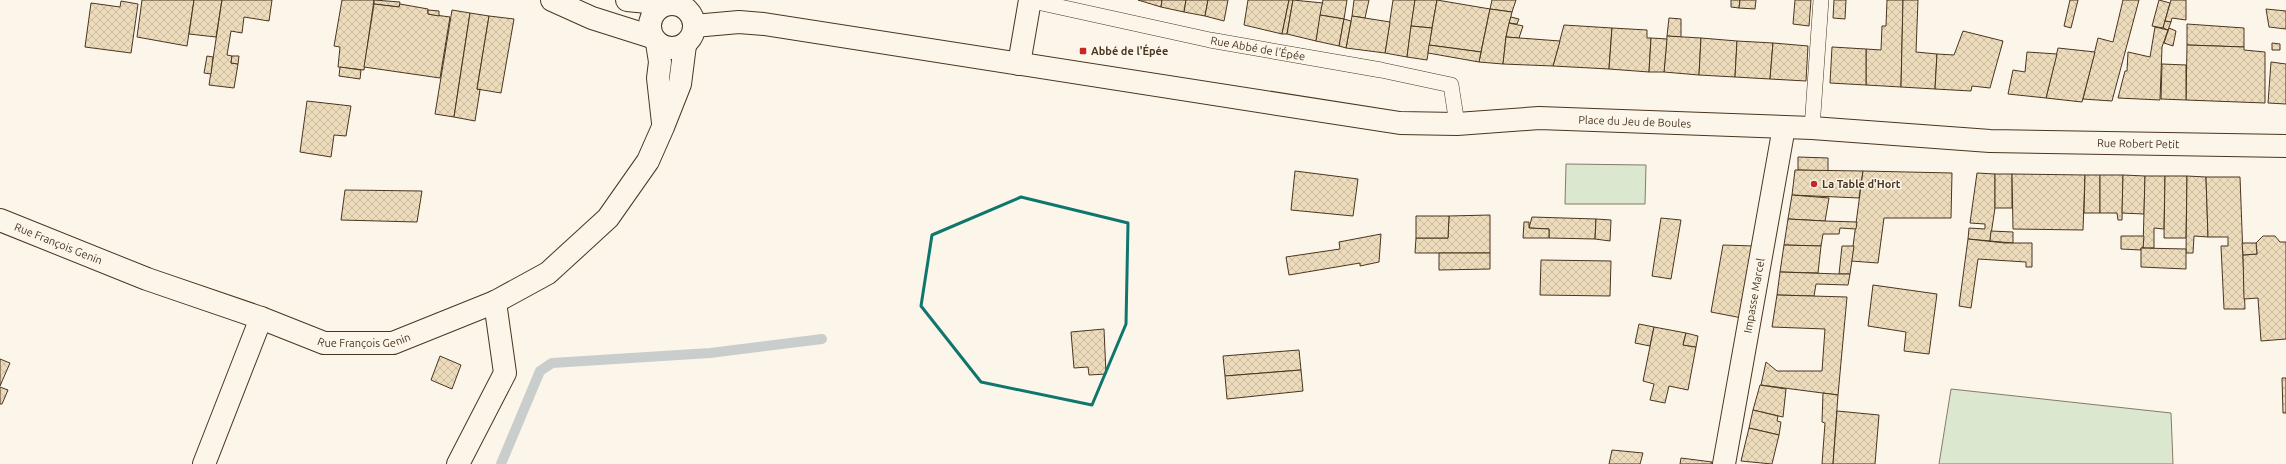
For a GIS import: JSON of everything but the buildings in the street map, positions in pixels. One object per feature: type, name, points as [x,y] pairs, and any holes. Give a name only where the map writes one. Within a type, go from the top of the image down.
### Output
[{"type":"street","points":[[552,0],[592,18],[654,40],[671,49],[690,35],[689,12],[676,4],[627,0]]},
{"type":"street","points":[[1019,64],[1029,0]]},
{"type":"street","points":[[654,40],[649,23],[651,17],[655,10],[668,4]]},
{"type":"street","name":"Place du Jeu de Boules","points":[[690,35],[739,22],[764,24],[1400,123],[1457,124],[1539,118],[1812,128],[1990,141]]},
{"type":"street","name":"Rue François Genin","points":[[0,220],[147,279],[261,318],[324,343],[393,343],[495,302],[548,273],[608,218],[648,161],[680,84],[690,35]]},
{"type":"street","name":"Rue François Genin","points":[[654,40],[660,62],[658,78],[663,127]]},
{"type":"street","name":"Impasse Marcel","points":[[1724,464],[1784,127]]},
{"type":"street","name":"Rue Robert Petit","points":[[1990,141],[2286,146]]},
{"type":"street","points":[[458,464],[505,373],[495,302]]},
{"type":"street","points":[[204,464],[261,318]]},
{"type":"lane","name":"Rue Abbé de l'Épée","points":[[1029,0],[1210,40],[1381,70],[1451,85],[1457,124]]},
{"type":"lane","points":[[1812,128],[1821,0]]},
{"type":"highlighted area","points":[[1021,197],[1128,223],[1126,324],[1092,405],[981,382],[921,306],[932,235]]},
{"type":"green space","points":[[1566,164],[1646,165],[1645,204],[1565,204]]},
{"type":"green space","points":[[1951,389],[2171,413],[2173,464],[1939,464]]},
{"type":"waterway","points":[[501,464],[540,371],[552,363],[710,353],[822,339]]},
{"type":"place","name":"Abbé de l'Épée","points":[[1083,51]]},
{"type":"place","name":"La Table d'Hort","points":[[1814,184]]}]
